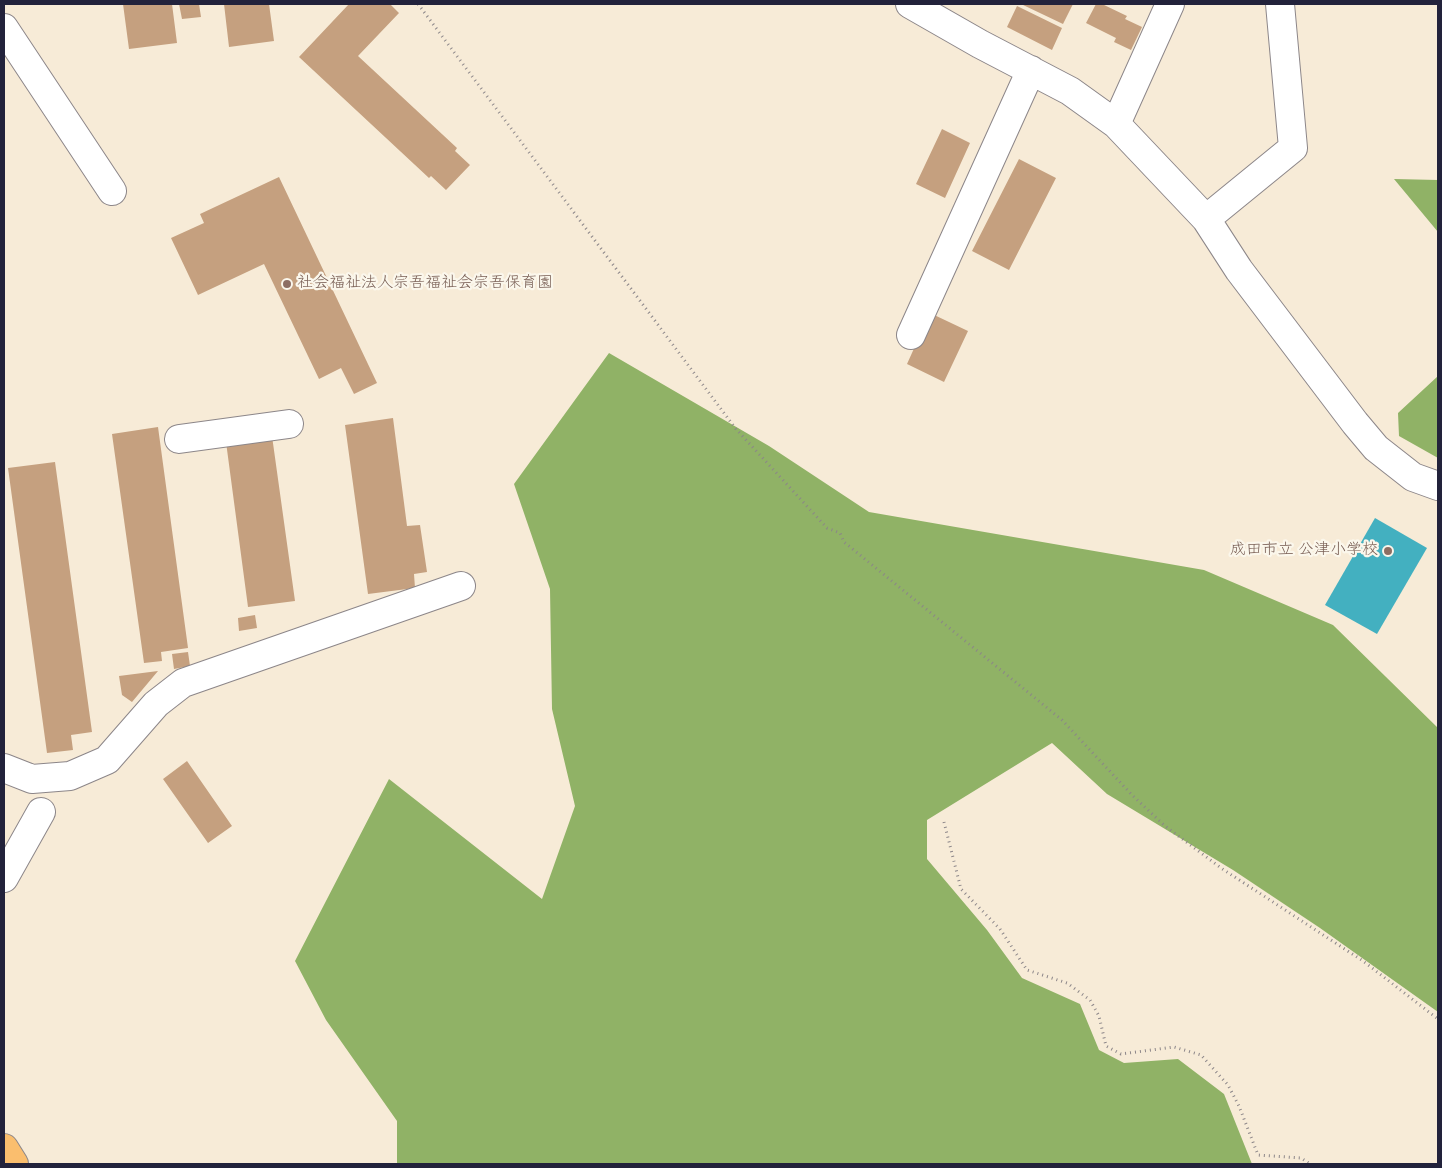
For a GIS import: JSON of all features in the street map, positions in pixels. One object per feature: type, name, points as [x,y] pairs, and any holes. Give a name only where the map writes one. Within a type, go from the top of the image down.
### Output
[{"type":"highway","points":[[4,1148],[14,1164]]},
{"type":"street","points":[[910,4],[980,44],[1070,91],[1116,124],[1206,219],[1239,270],[1376,448],[1413,478],[1438,486]]},
{"type":"street","points":[[1116,124],[1170,4]]},
{"type":"street","points":[[1206,219],[1293,148],[1280,4]]},
{"type":"street","points":[[4,28],[112,191]]},
{"type":"street","points":[[911,335],[1031,70]]},
{"type":"street","points":[[180,439],[289,424]]},
{"type":"street","points":[[4,768],[32,779],[70,776],[107,760],[156,704],[184,683],[461,586]]},
{"type":"street","points":[[4,878],[41,812]]},
{"type":"path","points":[[418,4],[736,429],[827,528],[840,533],[844,542],[1062,720],[1132,795],[1165,826],[1222,868],[1362,961],[1438,1019]]},
{"type":"path","points":[[944,822],[961,890],[1000,929],[1027,970],[1067,983],[1090,1000],[1099,1016],[1106,1046],[1121,1054],[1174,1047],[1201,1055],[1228,1085],[1239,1106],[1258,1155],[1301,1158],[1310,1164]]},
{"type":"green space","points":[[1394,179],[1438,180],[1438,232]]},
{"type":"green space","points":[[609,353],[769,446],[869,512],[1204,570],[1333,625],[1438,728],[1438,1012],[1320,928],[1233,870],[1107,794],[1052,743],[927,820],[927,859],[987,930],[1022,978],[1080,1004],[1099,1050],[1124,1063],[1178,1059],[1224,1094],[1252,1164],[397,1164],[397,1121],[326,1020],[295,961],[389,779],[542,899],[575,806],[552,709],[550,589],[514,484]]},
{"type":"green space","points":[[1438,376],[1438,458],[1399,436],[1398,413]]},
{"type":"water","points":[[1375,518],[1427,548],[1377,634],[1325,605]]},
{"type":"building","points":[[123,4],[172,4],[177,43],[129,49]]},
{"type":"building","points":[[179,4],[199,4],[201,17],[182,19]]},
{"type":"building","points":[[224,4],[269,4],[274,41],[229,47]]},
{"type":"building","points":[[349,4],[390,4],[399,13],[358,56],[457,148],[455,151],[470,165],[446,190],[431,176],[429,178],[299,57]]},
{"type":"building","points":[[1021,4],[1073,4],[1063,24]]},
{"type":"building","points":[[1096,4],[1102,4],[1127,16],[1125,19],[1142,27],[1131,50],[1114,42],[1116,38],[1086,23]]},
{"type":"building","points":[[1017,6],[1062,28],[1052,50],[1007,27]]},
{"type":"building","points":[[942,129],[970,143],[945,198],[916,184]]},
{"type":"building","points":[[1019,159],[1056,178],[1009,270],[972,251]]},
{"type":"building","points":[[279,177],[377,383],[354,394],[341,368],[319,379],[264,264],[198,295],[171,238],[204,223],[200,214]]},
{"type":"building","points":[[930,313],[968,331],[944,382],[907,364]]},
{"type":"building","points":[[393,418],[407,526],[420,525],[427,572],[414,574],[415,588],[368,594],[345,425]]},
{"type":"building","points":[[158,427],[188,648],[161,652],[162,661],[144,663],[112,434]]},
{"type":"building","points":[[272,436],[295,601],[248,607],[226,442]]},
{"type":"building","points":[[55,462],[92,732],[71,735],[73,750],[47,753],[8,468]]},
{"type":"building","points":[[255,615],[257,628],[239,631],[238,618]]},
{"type":"building","points":[[188,652],[190,666],[174,669],[172,654]]},
{"type":"building","points":[[158,671],[132,702],[122,695],[119,676]]},
{"type":"building","points":[[187,761],[232,826],[208,843],[163,779]]},
{"type":"place","name":"社会福祉法人宗吾福祉会宗吾保育園","points":[[287,284]]},
{"type":"place","name":"成田市立 公津小学校","points":[[1388,551]]}]
